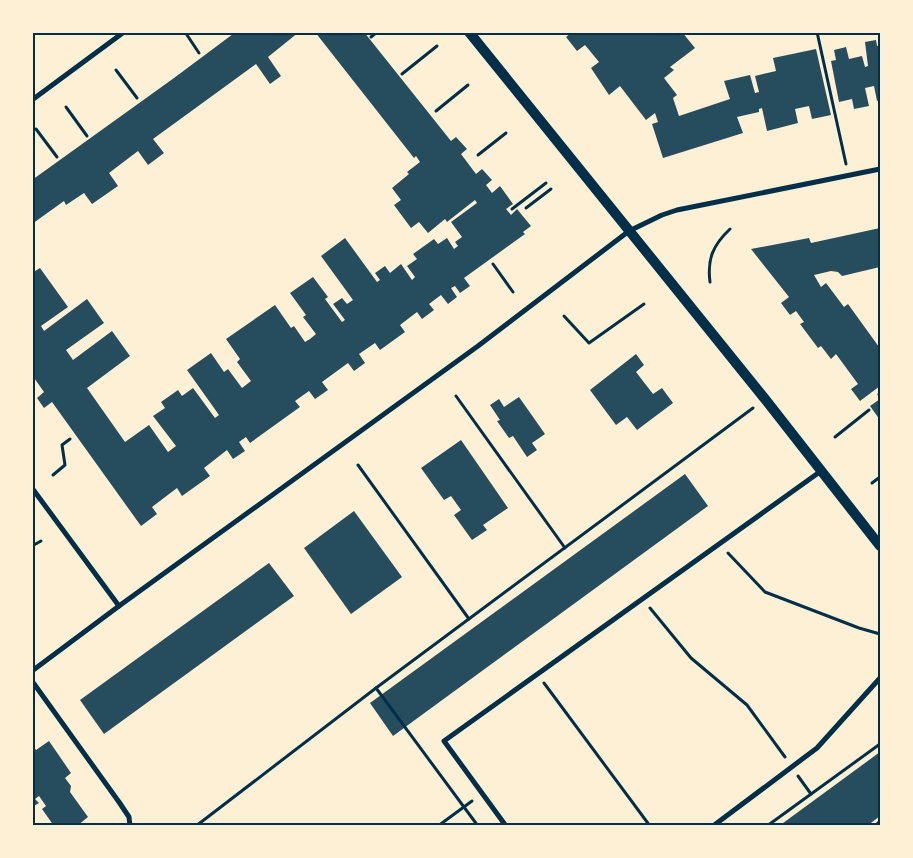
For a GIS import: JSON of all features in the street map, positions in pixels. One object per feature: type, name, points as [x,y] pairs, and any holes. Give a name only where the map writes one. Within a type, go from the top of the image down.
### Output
[{"type":"main road","points":[[469,32],[822,470],[880,546]]},
{"type":"street","points":[[32,100],[124,32]]},
{"type":"street","points":[[32,671],[470,351],[629,231],[677,210],[880,169]]},
{"type":"street","points":[[506,826],[444,741],[822,470]]},
{"type":"street","points":[[32,488],[119,606]]},
{"type":"street","points":[[713,826],[817,748],[880,678]]},
{"type":"street","points":[[32,682],[119,802],[128,817],[130,826]]},
{"type":"path","points":[[185,32],[199,53]]},
{"type":"path","points":[[371,37],[377,32]]},
{"type":"path","points":[[817,32],[848,176]]},
{"type":"path","points":[[402,74],[437,46]]},
{"type":"path","points":[[116,70],[137,98]]},
{"type":"path","points":[[436,111],[468,85]]},
{"type":"path","points":[[66,107],[87,136]]},
{"type":"path","points":[[36,129],[57,157]]},
{"type":"path","points":[[478,155],[506,132]]},
{"type":"path","points":[[512,209],[546,183]]},
{"type":"path","points":[[526,208],[551,189]]},
{"type":"path","points":[[710,282],[709,265],[712,251],[722,237],[730,230]]},
{"type":"path","points":[[493,264],[513,292]]},
{"type":"path","points":[[564,316],[589,343],[644,304]]},
{"type":"path","points":[[456,396],[565,548]]},
{"type":"path","points":[[196,826],[376,688],[765,399]]},
{"type":"path","points":[[834,437],[869,410]]},
{"type":"path","points":[[53,474],[65,466],[62,445],[70,439]]},
{"type":"path","points":[[358,466],[469,619]]},
{"type":"path","points":[[872,484],[880,477]]},
{"type":"path","points":[[32,546],[41,540]]},
{"type":"path","points":[[720,544],[765,592],[880,634]]},
{"type":"path","points":[[643,599],[690,658],[747,705],[811,794]]},
{"type":"path","points":[[538,674],[650,826]]},
{"type":"path","points":[[376,688],[478,826]]},
{"type":"path","points":[[767,826],[880,744]]},
{"type":"path","points":[[438,826],[482,793]]},
{"type":"path","points":[[875,826],[880,821]]},
{"type":"building","points":[[232,32],[299,32],[268,57],[281,76],[270,84],[256,64],[153,139],[164,153],[148,165],[138,151],[109,173],[118,186],[92,204],[84,193],[66,205],[64,201],[32,224],[32,180],[174,78],[233,34]]},
{"type":"building","points":[[315,32],[364,32],[451,141],[456,137],[467,149],[461,154],[476,174],[482,169],[492,180],[486,185],[492,193],[500,186],[513,204],[506,209],[511,215],[517,209],[531,226],[523,232],[525,234],[464,278],[470,286],[460,293],[455,286],[451,288],[457,297],[448,304],[441,295],[429,304],[434,310],[422,319],[417,312],[400,325],[405,332],[380,350],[375,343],[359,354],[365,363],[354,371],[348,363],[322,382],[328,390],[315,399],[309,391],[295,401],[300,407],[250,443],[246,437],[239,442],[245,451],[233,459],[227,450],[204,468],[210,476],[182,496],[177,488],[152,507],[157,514],[141,526],[52,402],[44,408],[37,398],[44,392],[32,375],[32,273],[40,268],[68,307],[41,326],[44,331],[87,299],[104,323],[66,350],[73,360],[112,331],[130,356],[87,388],[125,442],[149,425],[168,452],[176,446],[153,416],[165,408],[161,402],[178,390],[182,396],[193,388],[215,418],[219,415],[187,370],[211,353],[224,372],[228,369],[242,388],[251,381],[237,362],[240,359],[226,339],[275,305],[291,328],[294,326],[305,342],[310,339],[316,334],[303,317],[306,315],[290,293],[313,277],[328,297],[325,299],[342,322],[345,320],[333,304],[342,298],[347,304],[353,300],[321,256],[345,238],[377,282],[380,280],[375,273],[385,266],[390,273],[401,264],[412,280],[415,277],[407,266],[417,259],[413,254],[434,239],[438,244],[447,238],[454,249],[458,246],[455,242],[462,237],[451,222],[477,203],[475,200],[447,222],[445,219],[428,233],[419,222],[411,228],[394,205],[401,200],[392,188],[409,174],[407,172],[420,162],[416,156],[414,158]]},
{"type":"building","points":[[572,32],[682,32],[695,48],[670,67],[674,70],[664,78],[677,95],[673,98],[679,116],[730,99],[724,81],[750,75],[755,93],[759,92],[755,76],[776,71],[773,58],[816,49],[831,115],[812,119],[809,106],[795,109],[798,123],[767,131],[762,108],[759,109],[759,112],[737,117],[743,133],[663,158],[652,124],[658,122],[655,113],[646,120],[620,86],[609,95],[591,68],[599,62],[585,45],[577,51],[566,37]]},
{"type":"building","points":[[876,40],[877,46],[880,45],[880,100],[877,101],[874,86],[865,88],[869,106],[854,109],[852,99],[839,102],[831,61],[836,60],[834,50],[846,47],[849,59],[862,56],[865,67],[868,66],[865,42]]},
{"type":"building","points":[[880,228],[880,267],[842,276],[838,272],[831,271],[814,275],[821,287],[826,283],[844,307],[848,304],[880,346],[880,386],[860,401],[851,389],[858,384],[836,354],[831,359],[821,346],[818,348],[800,324],[804,322],[796,311],[790,315],[781,303],[789,297],[751,249],[809,238],[811,243]]},
{"type":"building","points":[[636,354],[644,365],[636,372],[653,394],[662,388],[673,403],[637,430],[627,417],[616,425],[590,390]]},
{"type":"building","points":[[519,397],[545,434],[532,443],[537,450],[527,457],[513,436],[509,438],[497,421],[500,420],[490,405],[499,399],[504,407]]},
{"type":"building","points":[[880,399],[880,420],[870,406]]},
{"type":"building","points":[[461,440],[508,508],[483,525],[487,530],[472,540],[454,515],[461,510],[451,496],[444,500],[421,468]]},
{"type":"building","points":[[685,474],[708,506],[393,736],[370,703]]},
{"type":"building","points":[[354,511],[402,577],[351,614],[304,548]]},
{"type":"building","points":[[269,563],[294,596],[104,734],[80,700]]},
{"type":"building","points":[[49,741],[71,773],[65,778],[71,786],[70,792],[88,817],[77,826],[54,826],[42,809],[46,806],[39,796],[35,799],[39,803],[32,807],[32,745],[36,750]]},
{"type":"building","points":[[880,752],[880,816],[867,826],[779,826]]}]
